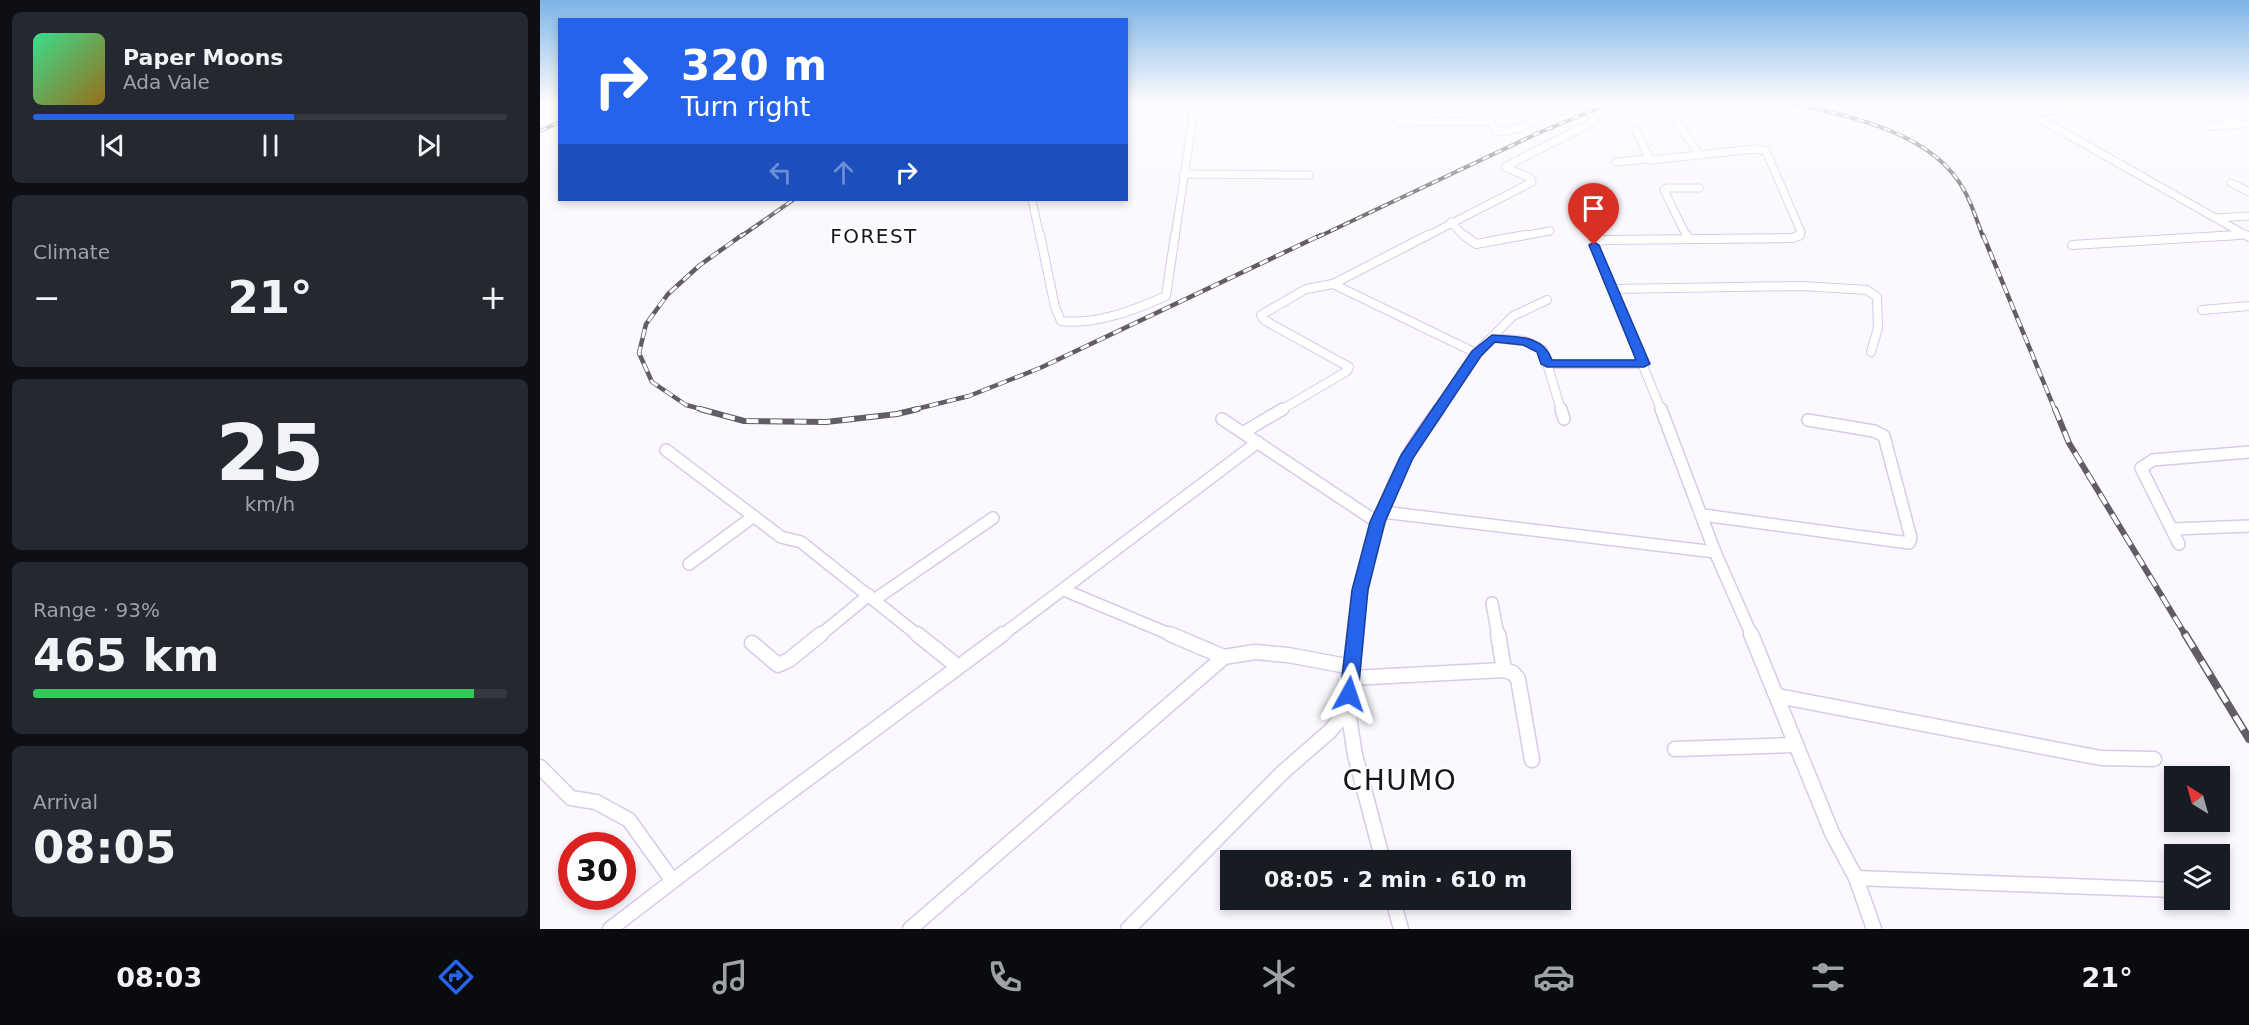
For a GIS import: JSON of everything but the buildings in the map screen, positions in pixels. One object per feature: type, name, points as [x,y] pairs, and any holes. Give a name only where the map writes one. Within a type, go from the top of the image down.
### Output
[{"type":"street","points":[[1032,201],[1055,307],[1060,320],[1067,323],[1081,323],[1162,298],[1168,294],[1183,174],[1189,146]]},
{"type":"street","points":[[1333,284],[1532,182],[1530,178],[1504,168],[1546,146]]},
{"type":"street","points":[[1643,146],[1649,159]]},
{"type":"street","points":[[1693,146],[1698,154]]},
{"type":"street","points":[[2090,146],[2247,236]]},
{"type":"street","points":[[1616,162],[1756,149],[1766,151],[1801,235],[1791,238],[1688,238],[1598,242],[1594,245],[1644,364],[1715,552],[1778,696],[1794,745],[1832,833],[1856,878],[1874,929]]},
{"type":"street","points":[[1183,174],[1309,175]]},
{"type":"street","points":[[2231,183],[2249,192]]},
{"type":"street","points":[[1688,238],[1664,189],[1699,188]]},
{"type":"street","points":[[2216,218],[2249,216]]},
{"type":"street","points":[[1451,222],[1468,240],[1476,244],[1550,231]]},
{"type":"street","points":[[2072,245],[2247,236]]},
{"type":"street","points":[[1244,432],[1349,368],[1347,364],[1264,320],[1261,315],[1321,283],[1333,284],[1476,354]]},
{"type":"street","points":[[1613,289],[1802,286],[1867,290],[1877,297],[1878,328],[1871,352]]},
{"type":"street","points":[[1380,850],[1355,755],[1348,710],[1360,590],[1380,517],[1406,458],[1476,354],[1513,316],[1547,300]]},
{"type":"street","points":[[2202,310],[2249,306]]},
{"type":"street","points":[[1492,339],[1525,341],[1543,350],[1564,419]]},
{"type":"street","points":[[1547,364],[1644,364]]},
{"type":"street","points":[[1222,419],[1380,517],[1492,524],[1608,542],[1715,552]]},
{"type":"street","points":[[1703,516],[1909,543],[1911,538],[1884,436],[1874,431],[1808,420]]},
{"type":"street","points":[[610,929],[672,880],[957,666],[1064,590],[1258,442]]},
{"type":"street","points":[[666,450],[781,537],[801,542],[957,666]]},
{"type":"street","points":[[2180,544],[2141,468],[2153,460],[2249,452]]},
{"type":"street","points":[[689,564],[754,516]]},
{"type":"street","points":[[752,643],[778,665],[789,660],[871,598],[993,518]]},
{"type":"street","points":[[2174,529],[2249,526]]},
{"type":"street","points":[[1064,590],[1224,657]]},
{"type":"street","points":[[1492,603],[1504,670]]},
{"type":"street","points":[[910,929],[1224,657],[1255,652],[1288,655],[1351,673],[1504,670],[1513,673],[1518,679],[1532,760]]},
{"type":"street","points":[[1778,696],[2101,758],[2154,759]]},
{"type":"street","points":[[1128,929],[1282,773],[1330,730],[1348,710]]},
{"type":"street","points":[[1675,748],[1794,745]]},
{"type":"street","points":[[540,767],[571,798],[596,802],[629,820],[672,880]]},
{"type":"street","points":[[1856,878],[2164,890]]},
{"type":"street","points":[[1396,910],[1401,929]]},
{"type":"railway","points":[[1318,237],[1510,146]]},
{"type":"railway","points":[[1920,146],[1950,170],[1964,190],[1983,237]]},
{"type":"railway","points":[[740,237],[792,201]]},
{"type":"railway","points":[[705,410],[686,405],[652,382],[639,353],[646,324],[668,294],[700,265],[742,235]]},
{"type":"railway","points":[[912,410],[969,396],[1040,368],[1321,235]]},
{"type":"railway","points":[[1983,235],[2055,410]]},
{"type":"railway","points":[[700,409],[744,421],[826,422],[897,414],[918,409]]},
{"type":"railway","points":[[2055,409],[2069,443],[2186,636]]},
{"type":"railway","points":[[2185,634],[2249,739]]},
{"type":"district","name":"FOREST","points":[[874,236]]},
{"type":"district","name":"CHUMO","points":[[1400,780]]},
{"type":"route","points":[[1349,694],[1360,590],[1377,522],[1406,458],[1476,354],[1492,339],[1525,341],[1535,345],[1543,350],[1547,364],[1644,364],[1594,245]]}]
